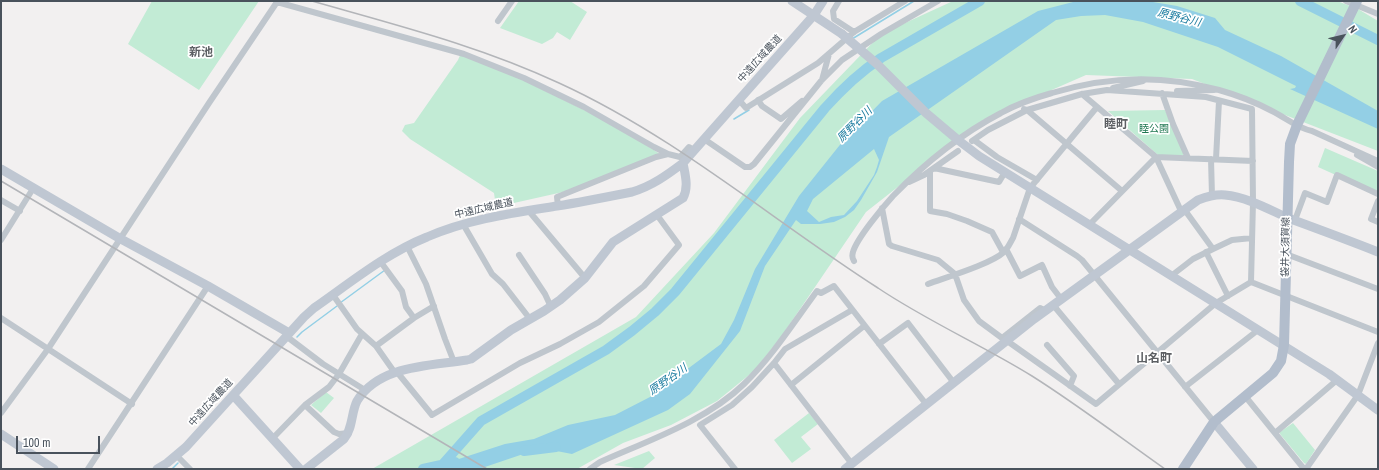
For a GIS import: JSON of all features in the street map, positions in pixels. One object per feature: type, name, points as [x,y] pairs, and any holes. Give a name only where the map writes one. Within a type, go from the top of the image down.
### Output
[{"type":"main road","name":"袋井大須賀線","points":[[1183,469],[1214,422],[1272,373],[1281,360],[1284,345],[1286,254],[1291,219],[1290,144],[1353,4]]},
{"type":"street","points":[[498,22],[512,1]]},
{"type":"street","points":[[792,1],[842,34],[877,64],[926,113],[979,156],[1284,345],[1337,380],[1378,410]]},
{"type":"street","name":"中遠広域農道","points":[[157,469],[177,456],[288,334],[314,308],[380,261],[433,234],[463,224],[505,214],[632,192],[643,189],[660,180],[684,162],[814,15],[823,1]]},
{"type":"street","points":[[840,1],[833,11],[834,19],[854,32]]},
{"type":"street","points":[[739,100],[746,108],[818,63],[854,32],[905,1]]},
{"type":"street","points":[[704,139],[745,167],[750,167],[821,81],[842,60],[881,34],[938,1]]},
{"type":"street","points":[[1,413],[48,349],[119,238],[277,2],[464,54],[524,78],[584,107],[668,154],[680,157],[689,147],[694,150]]},
{"type":"street","points":[[1353,4],[1378,14]]},
{"type":"street","points":[[821,81],[829,53]]},
{"type":"street","points":[[1037,180],[973,141],[988,130],[1027,110],[1082,94],[1107,90],[1152,79]]},
{"type":"street","points":[[854,261],[852,257],[853,252],[858,242],[882,208],[906,183],[958,140],[1001,112],[1036,98],[1077,86],[1113,80],[1152,79],[1180,82],[1220,90],[1254,102],[1273,111],[1297,126],[1312,131],[1378,161]]},
{"type":"street","points":[[1107,90],[1206,97],[1252,109],[1253,202],[1251,282]]},
{"type":"street","points":[[1162,93],[1220,90]]},
{"type":"street","points":[[758,100],[762,106],[780,119],[814,91]]},
{"type":"street","points":[[1162,93],[1173,124],[1188,158]]},
{"type":"street","points":[[1082,94],[1156,157],[1182,210],[1213,249]]},
{"type":"street","points":[[1212,196],[1219,101]]},
{"type":"street","points":[[928,284],[985,262],[1005,251],[1012,238],[1030,188],[1097,107]]},
{"type":"street","points":[[1001,112],[1020,109],[1027,110],[1122,191]]},
{"type":"street","points":[[1350,149],[1362,159],[1378,166]]},
{"type":"street","points":[[906,183],[915,180],[932,170],[958,151]]},
{"type":"street","points":[[558,206],[558,197],[656,157],[668,154]]},
{"type":"street","points":[[1089,225],[1156,157],[1253,161]]},
{"type":"street","points":[[306,469],[340,444],[349,433],[356,403],[365,390],[396,372],[471,358],[511,330],[551,307],[585,278],[613,242],[680,201],[686,193],[687,188],[684,162]]},
{"type":"street","points":[[1,168],[119,238],[208,286],[288,334],[323,364],[365,390]]},
{"type":"street","points":[[932,170],[999,182],[1005,172]]},
{"type":"street","points":[[932,170],[930,211],[947,214],[992,232],[1020,276],[1042,265],[1052,287],[1062,300]]},
{"type":"street","points":[[1291,219],[1305,193],[1327,202],[1338,175],[1378,194]]},
{"type":"street","points":[[1,240],[34,187]]},
{"type":"street","points":[[774,363],[849,466],[1050,308],[1182,210],[1198,200],[1223,194],[1234,196],[1253,202],[1291,219],[1378,252]]},
{"type":"street","points":[[1,200],[20,211]]},
{"type":"street","points":[[1378,201],[1371,219],[1378,222]]},
{"type":"street","points":[[882,208],[888,244],[938,260],[955,274],[964,300],[979,321],[1002,338],[1040,308],[1050,308],[1119,384]]},
{"type":"street","points":[[528,210],[585,278]]},
{"type":"street","points":[[333,295],[357,329],[376,346],[432,415],[507,370],[560,344],[599,322],[644,286],[679,245],[657,215]]},
{"type":"street","points":[[1019,219],[1077,256],[1253,469]]},
{"type":"street","points":[[463,224],[492,274],[503,284],[530,319]]},
{"type":"street","points":[[1171,276],[1193,259],[1206,252],[1232,240],[1252,238]]},
{"type":"street","points":[[407,246],[426,284],[454,362]]},
{"type":"street","points":[[1206,252],[1228,296]]},
{"type":"street","points":[[1286,254],[1378,289]]},
{"type":"street","points":[[519,255],[545,294],[551,307]]},
{"type":"street","points":[[380,261],[402,291],[406,306],[414,318]]},
{"type":"street","points":[[1010,343],[1096,404],[1216,303],[1251,282]]},
{"type":"street","points":[[1251,282],[1378,332]]},
{"type":"street","points":[[88,469],[208,286]]},
{"type":"street","points":[[590,469],[600,462],[692,420],[720,404],[743,385],[763,363],[817,291],[821,293],[834,286],[926,404]]},
{"type":"street","points":[[376,346],[414,318],[434,306]]},
{"type":"street","points":[[735,469],[700,425],[732,405],[752,387],[785,349],[852,310]]},
{"type":"street","points":[[1,318],[132,404]]},
{"type":"street","points":[[879,344],[908,323],[954,383]]},
{"type":"street","points":[[791,385],[864,326]]},
{"type":"street","points":[[1185,387],[1258,330]]},
{"type":"street","points":[[272,439],[305,405],[329,387],[339,374],[362,334]]},
{"type":"street","points":[[1245,396],[1305,469],[1358,395],[1376,353],[1378,343]]},
{"type":"street","points":[[1047,345],[1074,376],[1070,386]]},
{"type":"street","points":[[1275,434],[1337,380]]},
{"type":"street","points":[[233,395],[300,469]]},
{"type":"street","points":[[305,405],[334,432],[339,434],[349,433]]},
{"type":"street","points":[[1,434],[54,469]]},
{"type":"street","points":[[177,456],[190,469]]},
{"type":"green space","points":[[152,1],[259,1],[199,90],[128,44]]},
{"type":"green space","points":[[519,1],[570,1],[587,12],[570,40],[557,32],[553,38],[542,44],[500,28]]},
{"type":"green space","points":[[953,1],[1337,1],[1358,9],[1378,21],[1378,151],[1192,79],[1086,75],[983,120],[866,212],[781,337],[754,371],[717,401],[671,425],[623,443],[577,469],[372,469],[636,317],[714,233],[800,118],[881,34]]},
{"type":"green space","points":[[461,53],[490,64],[613,124],[660,154],[563,192],[496,207],[494,193],[410,139],[402,131],[405,125],[414,123],[458,60]]},
{"type":"green space","name":"睦公園","points":[[1165,110],[1184,153],[1183,155],[1158,155],[1108,111]]},
{"type":"green space","points":[[1325,148],[1378,171],[1378,194],[1318,167]]},
{"type":"green space","points":[[326,392],[334,398],[321,413],[311,405]]},
{"type":"green space","points":[[809,413],[818,424],[801,437],[811,449],[792,463],[774,440]]},
{"type":"green space","points":[[1293,423],[1315,450],[1306,464],[1280,434],[1280,432]]},
{"type":"green space","points":[[649,451],[655,458],[642,469],[614,465]]},
{"type":"water","points":[[1077,1],[1147,1],[1177,6],[1215,18],[1225,30],[1281,56],[1378,111],[1378,129],[1290,89],[1295,88],[1296,86],[1218,47],[1143,22],[1105,15],[1081,16],[1056,20],[889,137],[877,172],[854,210],[845,217],[834,222],[820,224],[801,224],[796,220],[765,266],[740,331],[690,394],[668,410],[572,454],[541,448],[479,469],[428,469],[505,444],[534,439],[568,425],[615,415],[650,397],[721,344],[734,320],[755,269],[799,196],[843,141],[882,101],[1038,11]],"holes":[[[874,149],[879,160],[874,175],[857,201],[844,215],[831,217],[819,222],[807,211],[813,199]]]},
{"type":"waterway","points":[[852,39],[914,1]]},
{"type":"waterway","name":"原野谷川","points":[[443,464],[481,421],[606,350],[655,312],[675,292],[825,108],[845,88],[881,58],[980,1]]},
{"type":"waterway","name":"原野谷川","points":[[1300,1],[1378,40]]},
{"type":"waterway","points":[[734,119],[749,110]]},
{"type":"waterway","points":[[340,303],[385,270]]},
{"type":"waterway","points":[[297,337],[337,306]]},
{"type":"waterway","name":"原野谷川","points":[[524,451],[556,447]]},
{"type":"waterway","name":"原野谷川","points":[[423,469],[455,462]]},
{"type":"waterway","points":[[172,469],[178,463]]},
{"type":"railway","points":[[312,1],[437,37],[499,58],[559,83],[602,104],[683,153],[839,262],[897,300],[1013,365],[1049,387],[1165,469]]},
{"type":"railway","points":[[1,181],[487,469]]},
{"type":"district","name":"新池","points":[[201,53]]},
{"type":"district","name":"睦町","points":[[1116,125]]},
{"type":"district","name":"山名町","points":[[1154,359]]}]
